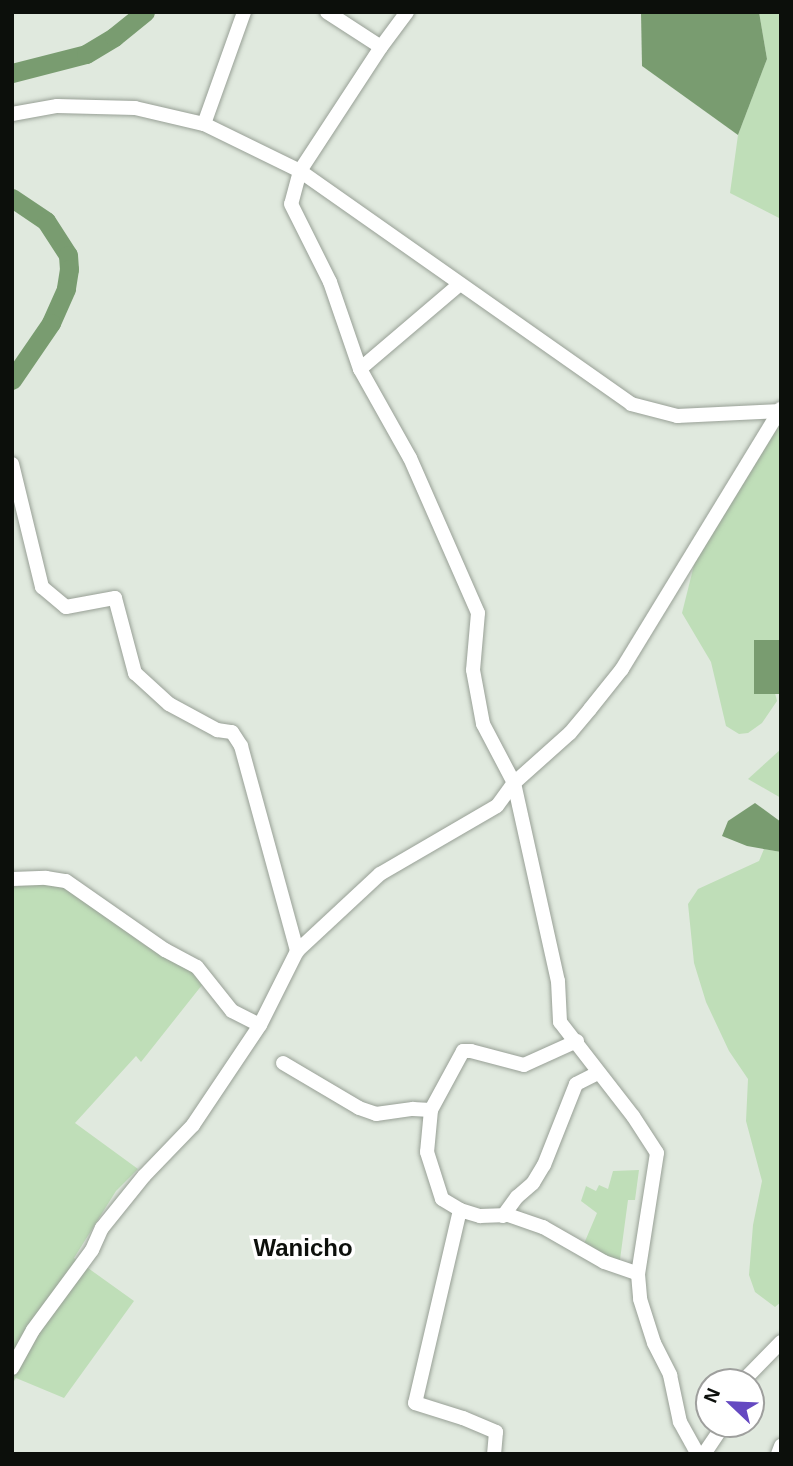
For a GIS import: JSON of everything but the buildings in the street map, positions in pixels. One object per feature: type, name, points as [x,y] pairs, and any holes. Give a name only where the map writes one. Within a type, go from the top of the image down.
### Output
[{"type":"street","points":[[204,124],[244,12]]},
{"type":"street","points":[[327,12],[381,47]]},
{"type":"street","points":[[407,12],[300,171],[291,205],[330,282],[360,369],[410,458],[478,613],[473,670],[483,724],[514,783],[558,981],[560,1022],[633,1116],[657,1153],[638,1274],[643,1310],[654,1343],[670,1375],[680,1422],[698,1454]]},
{"type":"street","points":[[12,114],[57,106],[135,108],[204,124],[300,171],[632,404],[677,416],[780,410]]},
{"type":"street","points":[[360,369],[460,284]]},
{"type":"street","points":[[12,1368],[33,1330],[92,1250],[102,1228],[144,1176],[193,1125],[260,1025],[297,951],[380,874],[497,806],[514,783],[570,733],[622,669],[780,410]]},
{"type":"street","points":[[12,464],[42,587],[66,607],[115,598],[135,673],[169,704],[217,730],[232,732],[241,746],[297,951]]},
{"type":"street","points":[[12,878],[66,881],[166,950],[197,967],[232,1011],[260,1025]]},
{"type":"street","points":[[577,1041],[524,1065],[463,1051],[431,1110],[427,1131],[430,1164],[442,1199],[460,1210],[480,1216],[503,1216],[543,1227],[604,1262],[638,1274]]},
{"type":"street","points":[[283,1063],[359,1108],[376,1114],[413,1109],[431,1110]]},
{"type":"street","points":[[503,1216],[517,1197],[533,1183],[544,1165],[576,1084],[598,1073]]},
{"type":"street","points":[[460,1210],[415,1403],[489,1428],[497,1436],[494,1454]]},
{"type":"street","points":[[756,1368],[781,1342]]},
{"type":"street","points":[[704,1454],[715,1438]]},
{"type":"street","points":[[778,1454],[781,1446]]},
{"type":"shaded area","points":[[641,12],[759,12],[767,59],[738,135],[642,66]]},
{"type":"shaded area","points":[[759,12],[781,12],[781,219],[730,193],[738,135],[767,59]]},
{"type":"shaded area","points":[[781,422],[781,640],[754,641],[754,687],[775,693],[777,701],[762,723],[748,733],[739,734],[726,726],[711,662],[682,613],[695,561]]},
{"type":"shaded area","points":[[754,640],[781,640],[781,694],[754,694]]},
{"type":"shaded area","points":[[781,749],[781,798],[748,779]]},
{"type":"shaded area","points":[[755,803],[781,822],[781,852],[747,846],[722,836],[728,821]]},
{"type":"shaded area","points":[[764,849],[781,852],[781,1302],[775,1307],[755,1292],[749,1275],[753,1225],[762,1181],[746,1121],[748,1079],[729,1051],[706,1002],[694,963],[688,904],[698,889],[759,861]]},
{"type":"shaded area","points":[[55,884],[78,895],[143,944],[191,971],[202,985],[141,1062],[136,1056],[75,1123],[138,1169],[116,1191],[74,1258],[134,1301],[64,1398],[16,1378],[12,1384],[12,887]]},
{"type":"shaded area","points":[[639,1170],[635,1200],[628,1200],[619,1267],[583,1246],[597,1213],[581,1201],[586,1186],[596,1191],[599,1185],[608,1189],[613,1171]]},
{"type":"waterway","points":[[12,73],[86,54],[114,37],[145,12]]},
{"type":"waterway","points":[[12,198],[46,221],[68,255],[69,269],[66,289],[51,323],[12,380]]},
{"type":"district","name":"Wanicho","points":[[303,1248]]}]
